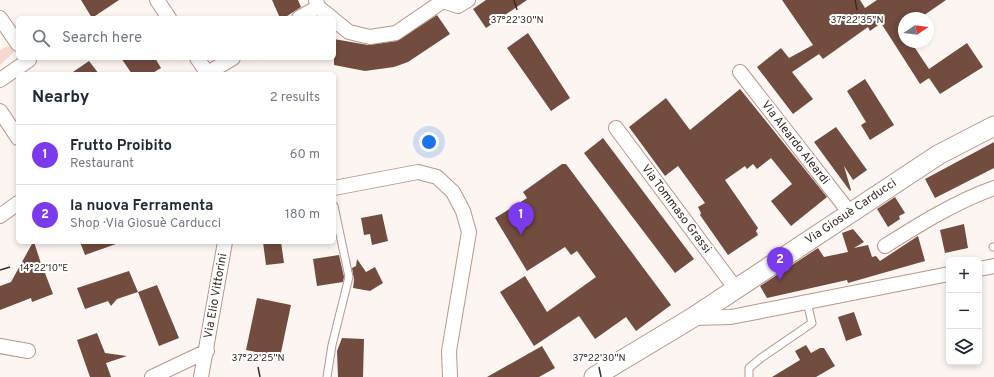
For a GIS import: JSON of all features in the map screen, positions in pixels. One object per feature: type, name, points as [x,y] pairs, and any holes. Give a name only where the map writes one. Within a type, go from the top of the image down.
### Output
[{"type":"street","points":[[157,0],[169,16]]},
{"type":"street","points":[[336,22],[349,32],[370,37],[396,33],[443,1],[458,6],[468,0]]},
{"type":"street","points":[[301,16],[317,3],[330,16]]},
{"type":"street","points":[[0,18],[16,41]]},
{"type":"street","points":[[0,80],[29,60]]},
{"type":"street","points":[[198,60],[206,72]]},
{"type":"street","points":[[210,72],[230,60]]},
{"type":"street","name":"Via Aleardo Aleardi","points":[[740,72],[850,214]]},
{"type":"street","points":[[0,112],[16,135]]},
{"type":"street","name":"Via Giosuè Carducci","points":[[594,377],[692,318],[938,155],[994,126]]},
{"type":"street","name":"Via Tommaso Grassi","points":[[616,128],[736,289]]},
{"type":"street","points":[[336,188],[418,172],[437,177],[454,192],[463,211],[469,232],[449,351],[450,377]]},
{"type":"street","points":[[886,246],[930,218],[976,194],[994,188]]},
{"type":"street","points":[[0,216],[16,204]]},
{"type":"street","name":"Via Elio Vittorini","points":[[201,377],[207,351],[225,244]]},
{"type":"street","points":[[982,268],[994,266]]},
{"type":"street","points":[[692,318],[731,316],[946,275]]},
{"type":"street","points":[[0,346],[28,351]]},
{"type":"street","name":"Via Elio Vittorini","points":[[152,377],[207,351]]},
{"type":"lane","points":[[327,377],[332,345],[349,277],[336,215]]},
{"type":"lane","points":[[749,377],[749,368],[812,323],[807,302]]},
{"type":"shaded area","points":[[10,45],[14,52],[0,65],[0,50]]},
{"type":"building","points":[[81,0],[119,0],[95,16],[91,16]]},
{"type":"building","points":[[272,0],[298,0],[301,7],[287,16],[279,16]]},
{"type":"building","points":[[486,0],[527,0],[486,28],[473,9]]},
{"type":"building","points":[[782,0],[860,0],[865,8],[877,0],[946,0],[929,12],[898,12],[898,48],[915,48],[929,69],[967,43],[983,67],[940,94],[929,78],[920,84],[881,23],[870,31],[868,27],[823,59],[819,54],[792,72],[813,99],[793,114],[757,67],[781,48],[789,58],[813,45]]},
{"type":"building","points":[[437,15],[450,34],[408,62],[394,67],[365,71],[334,65],[334,60],[336,60],[336,39],[368,45],[397,41]]},
{"type":"building","points":[[528,33],[570,98],[551,111],[507,48]]},
{"type":"building","points":[[122,60],[156,60],[161,68],[154,72],[131,72]]},
{"type":"building","points":[[89,61],[97,72],[73,72]]},
{"type":"building","points":[[865,79],[894,125],[870,140],[861,125],[866,122],[847,91]]},
{"type":"building","points":[[740,89],[827,197],[791,226],[771,201],[792,184],[771,158],[757,169],[753,164],[747,169],[745,166],[725,180],[758,228],[756,231],[758,235],[728,255],[700,215],[701,213],[698,207],[705,203],[678,166],[665,176],[629,127],[666,98],[690,130]]},
{"type":"building","points":[[836,127],[867,170],[853,180],[844,166],[851,190],[850,191],[814,142]]},
{"type":"building","points":[[603,138],[694,259],[675,273],[584,153]]},
{"type":"building","points":[[994,142],[994,168],[935,198],[925,179]]},
{"type":"building","points":[[562,164],[566,164],[671,305],[636,331],[626,317],[595,339],[579,316],[534,346],[500,292],[525,276],[547,312],[596,277],[577,251],[571,255],[565,247],[527,271],[495,218],[527,198],[523,192]]},
{"type":"building","points":[[895,197],[905,213],[899,216],[900,219],[888,227],[877,209]]},
{"type":"building","points":[[382,214],[388,241],[372,245],[370,234],[364,235],[361,218]]},
{"type":"building","points":[[964,224],[968,248],[945,253],[940,230]]},
{"type":"building","points":[[853,229],[864,242],[854,248],[868,245],[872,257],[876,256],[880,261],[918,236],[925,261],[848,283],[847,280],[767,298],[760,286],[818,248],[824,257],[848,252],[842,233]]},
{"type":"building","points":[[32,244],[35,244],[44,273],[53,294],[32,302],[31,298],[0,310],[0,286],[11,282]]},
{"type":"building","points":[[81,244],[116,244],[85,255]]},
{"type":"building","points":[[263,244],[281,244],[284,263],[266,265]]},
{"type":"building","points":[[339,255],[344,277],[343,282],[317,286],[313,259]]},
{"type":"building","points":[[357,259],[366,272],[375,267],[383,283],[370,291],[353,288],[354,280],[352,268],[356,266]]},
{"type":"building","points":[[129,271],[138,292],[117,299],[111,306],[108,301],[85,309],[77,288]]},
{"type":"building","points":[[157,285],[179,338],[159,346],[138,292]]},
{"type":"building","points":[[257,298],[291,305],[280,357],[246,350]]},
{"type":"building","points":[[854,312],[862,335],[846,341],[838,317]]},
{"type":"building","points":[[97,333],[105,353],[127,356],[106,363],[111,377],[90,377],[77,340]]},
{"type":"building","points":[[342,338],[364,339],[363,377],[338,377],[337,351]]},
{"type":"building","points":[[806,345],[811,353],[820,348],[824,348],[835,366],[816,377],[772,377],[800,360],[795,351]]},
{"type":"building","points":[[542,346],[555,368],[539,377],[487,377]]},
{"type":"place","name":"Frutto Proibito","points":[[521,235]]},
{"type":"place","name":"la nuova Ferramenta","points":[[780,280]]}]
